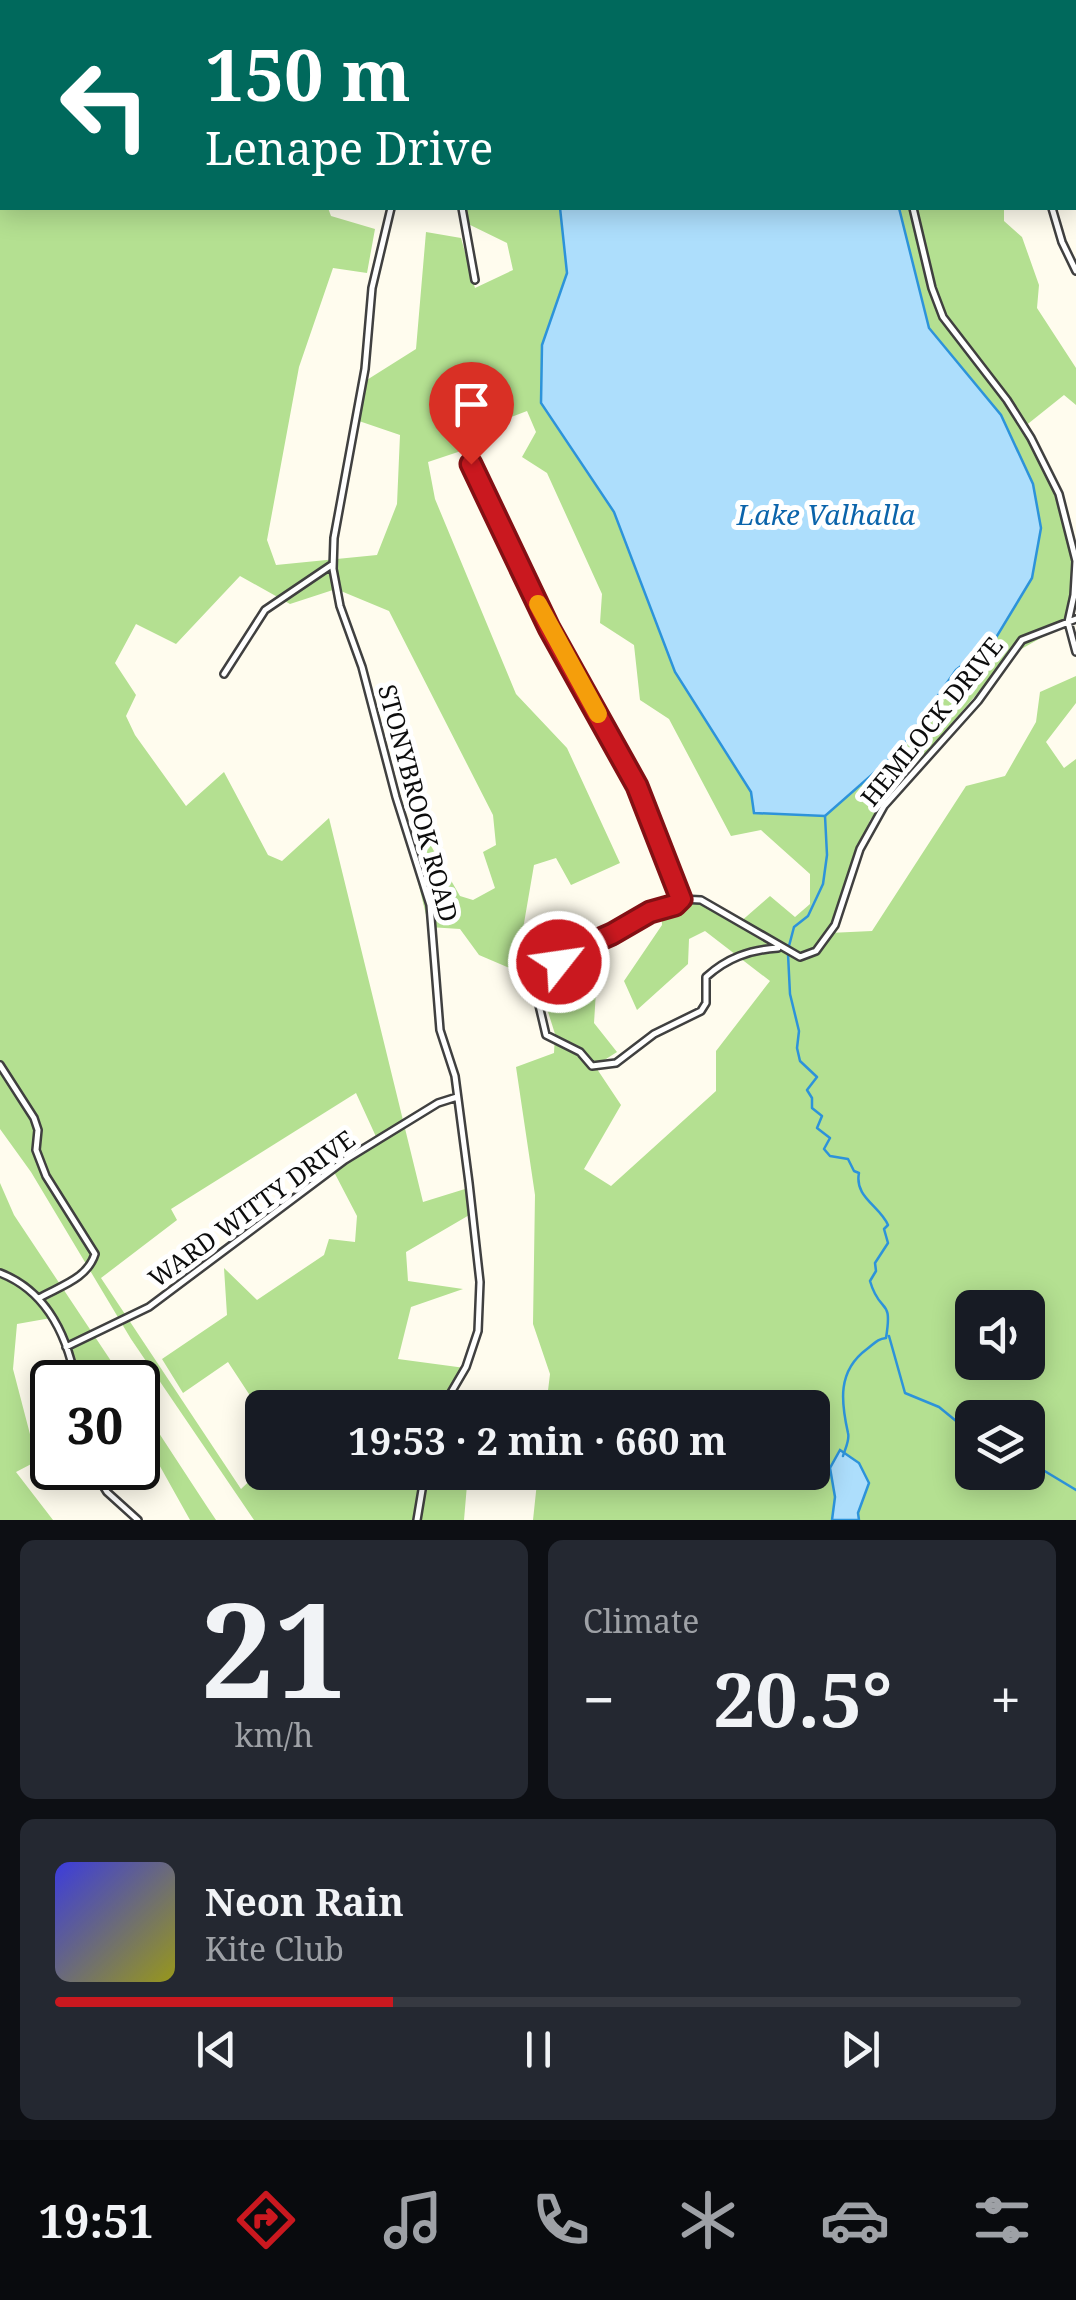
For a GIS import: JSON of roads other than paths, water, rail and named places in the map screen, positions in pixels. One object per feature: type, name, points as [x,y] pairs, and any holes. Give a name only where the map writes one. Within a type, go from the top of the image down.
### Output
[{"type":"street","name":"STONYBROOK ROAD","points":[[392,210],[372,288],[365,369],[334,538],[333,564],[340,606],[362,666],[396,797],[430,904],[440,1030],[452,1067],[480,1282],[478,1332],[466,1367],[453,1390]]},
{"type":"street","points":[[462,210],[475,280]]},
{"type":"street","points":[[913,210],[932,288],[945,320],[1008,400],[1059,494],[1076,561],[1068,622],[1076,652]]},
{"type":"street","points":[[1053,210],[1076,270]]},
{"type":"street","points":[[464,445],[549,628],[637,786],[681,899],[561,957],[554,990],[538,1001],[546,1035],[580,1052],[592,1066],[616,1064],[654,1034],[701,1011],[706,1003],[706,977],[716,968],[746,953],[780,948]]},
{"type":"street","points":[[224,674],[265,610],[333,564]]},
{"type":"street","name":"HEMLOCK DRIVE","points":[[681,899],[701,900],[800,958],[816,950],[835,924],[860,849],[884,806],[978,701],[1022,640],[1076,619]]},
{"type":"street","points":[[0,1064],[34,1118],[38,1130],[36,1150],[46,1176],[95,1254],[77,1277],[39,1298]]},
{"type":"street","name":"WARD WITTY DRIVE","points":[[66,1346],[149,1307],[344,1161],[456,1097]]},
{"type":"street","points":[[0,1274],[21,1282],[39,1298],[70,1360]]},
{"type":"street","points":[[106,1490],[138,1520]]},
{"type":"street","points":[[417,1520],[422,1490]]},
{"type":"water","name":"Lake Valhalla","points":[[560,210],[900,210],[929,328],[1001,415],[1033,484],[1041,528],[1032,578],[994,641],[956,670],[900,750],[825,816],[754,813],[751,792],[675,672],[614,512],[541,403],[542,345],[567,273]]},
{"type":"water","points":[[840,1450],[859,1463],[869,1483],[859,1520],[832,1520],[835,1497],[830,1468]]},
{"type":"waterway","points":[[789,946],[794,927],[808,916],[823,884],[827,855],[825,816]]},
{"type":"waterway","points":[[788,954],[790,994],[799,1031],[797,1048],[800,1061],[817,1077],[807,1090],[812,1108],[822,1116],[817,1128],[830,1138],[824,1149],[830,1156],[848,1159],[859,1173],[860,1189],[888,1225],[884,1229],[888,1243],[875,1263],[876,1271],[870,1281],[887,1310],[886,1338],[857,1358],[846,1377],[843,1399],[848,1439],[843,1456]]},
{"type":"waterway","points":[[889,1336],[905,1393],[939,1407],[955,1420]]},
{"type":"waterway","points":[[1045,1471],[1076,1490]]}]
